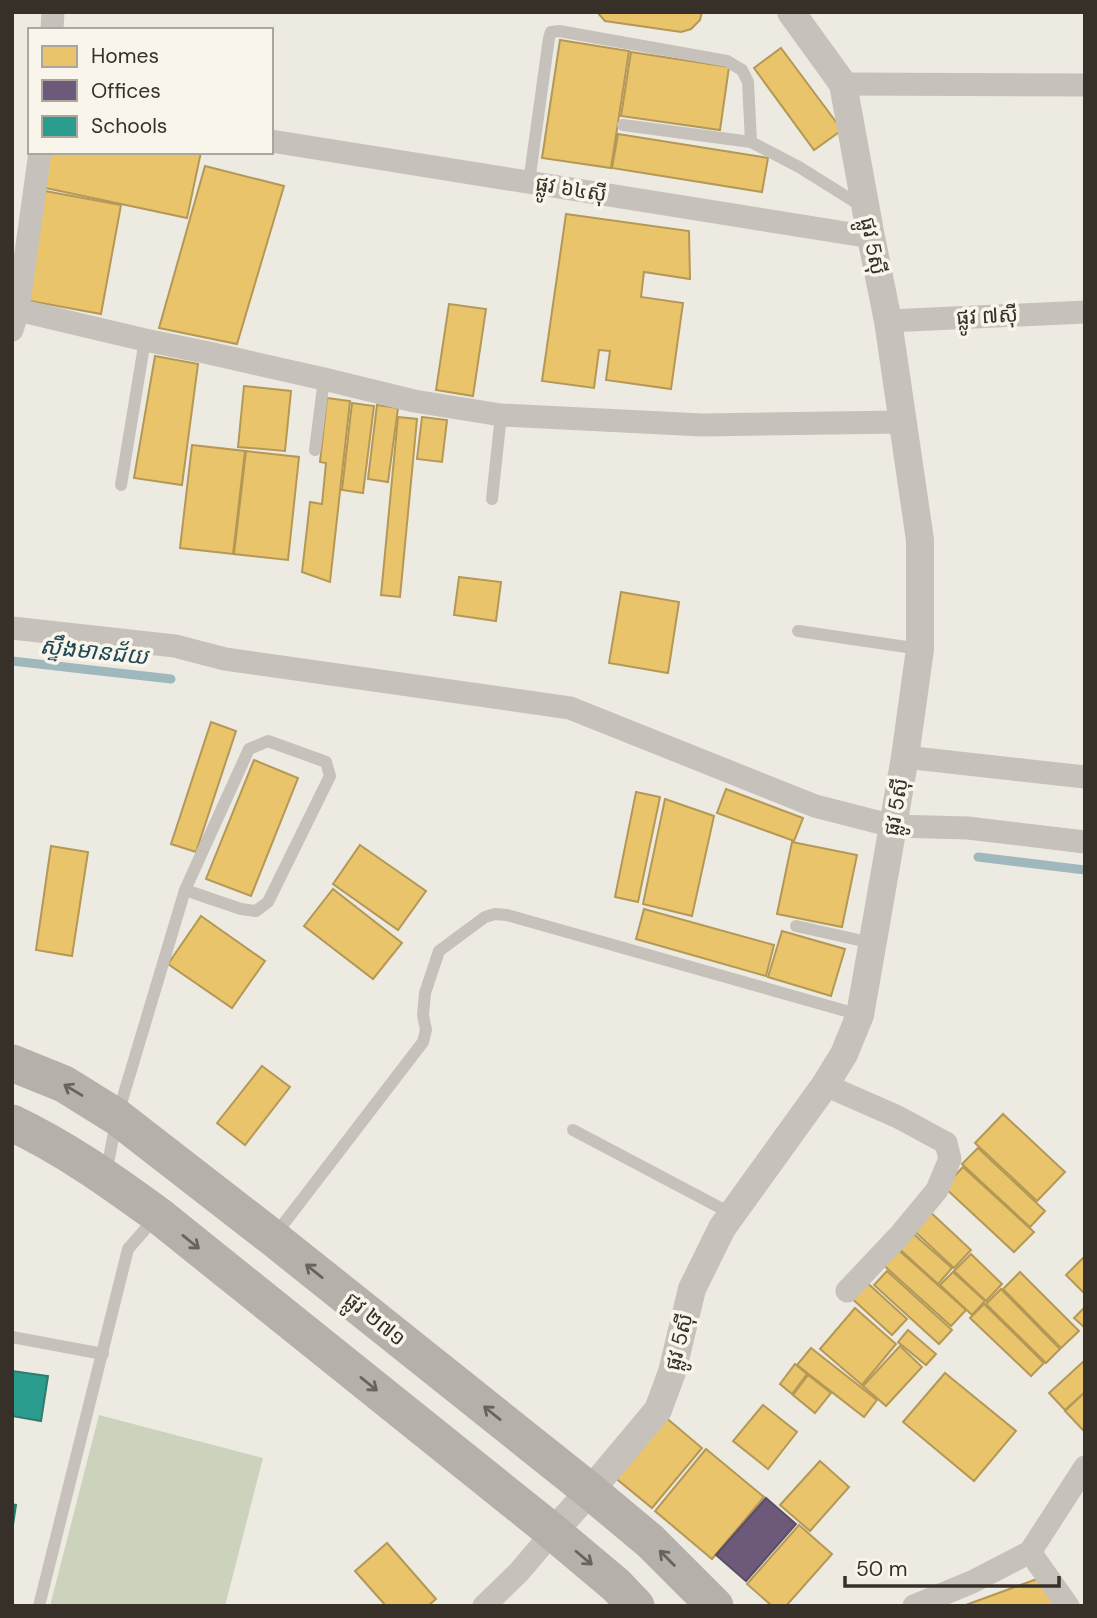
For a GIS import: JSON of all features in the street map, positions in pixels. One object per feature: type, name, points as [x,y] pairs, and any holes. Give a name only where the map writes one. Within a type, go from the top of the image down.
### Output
[{"type":"main road","name":"ផ្លូវ ២៧១","points":[[12,1063],[64,1084],[117,1117],[590,1491],[650,1541],[715,1606]]},
{"type":"main road","points":[[12,1123],[44,1138],[106,1177],[158,1215],[553,1532],[616,1585],[636,1606]]},
{"type":"street","name":"ផ្លូវ 5ស៊ី","points":[[553,1532],[658,1410],[672,1372],[692,1289],[722,1228],[825,1085],[844,1054],[860,1015],[905,757],[920,649],[920,540],[888,321],[843,84],[791,12]]},
{"type":"street","points":[[843,84],[1085,85]]},
{"type":"street","name":"ផ្លូវ ៦៤ស៊ី","points":[[273,141],[871,237]]},
{"type":"street","points":[[39,154],[22,213],[15,320],[209,353],[414,401],[501,415],[702,425],[902,422]]},
{"type":"street","name":"ផ្លូវ ៧ស៊ី","points":[[888,321],[1085,312]]},
{"type":"street","points":[[12,628],[176,646],[225,659],[570,708],[815,806],[893,826],[968,828],[1085,842]]},
{"type":"street","points":[[905,757],[1085,777]]},
{"type":"street","points":[[825,1085],[898,1117],[946,1143],[950,1159],[937,1190],[899,1236],[847,1291]]},
{"type":"street","points":[[914,1606],[972,1582],[1030,1552],[1085,1467]]},
{"type":"street","points":[[484,1606],[519,1572],[553,1532]]},
{"type":"street","points":[[1030,1552],[1068,1606]]},
{"type":"lane","points":[[529,182],[551,32],[559,31],[727,61],[742,70],[748,82],[751,142]]},
{"type":"lane","points":[[624,125],[751,142],[799,167],[866,209]]},
{"type":"lane","points":[[121,485],[145,341]]},
{"type":"lane","points":[[315,450],[324,379]]},
{"type":"lane","points":[[492,499],[501,415]]},
{"type":"lane","points":[[798,631],[920,649]]},
{"type":"lane","points":[[106,1177],[117,1117],[184,890],[249,749],[268,741],[326,762],[330,776],[268,902],[256,911],[241,909],[184,890]]},
{"type":"lane","points":[[273,1238],[424,1042],[426,1030],[422,1015],[425,993],[439,951],[485,917],[507,915],[860,1015]]},
{"type":"lane","points":[[796,926],[873,943]]},
{"type":"lane","points":[[573,1130],[733,1214]]},
{"type":"lane","points":[[39,1606],[128,1249],[158,1215]]},
{"type":"lane","points":[[12,1337],[103,1354]]},
{"type":"green space","points":[[99,1415],[263,1458],[225,1606],[50,1606]]},
{"type":"building: Homes","points":[[597,12],[702,12],[700,20],[691,29],[681,32],[605,21]]},
{"type":"building: Homes","points":[[560,40],[629,51],[611,168],[542,158]]},
{"type":"building: Homes","points":[[781,48],[842,130],[814,150],[754,68]]},
{"type":"building: Homes","points":[[631,52],[729,67],[720,130],[621,116]]},
{"type":"building: Homes","points":[[618,134],[768,158],[762,192],[612,168]]},
{"type":"building: Homes","points":[[49,154],[201,154],[187,218],[41,187]]},
{"type":"building: Homes","points":[[205,166],[284,186],[237,344],[159,328]]},
{"type":"building: Homes","points":[[45,191],[121,205],[101,314],[25,300]]},
{"type":"building: Homes","points":[[566,214],[689,231],[690,279],[644,272],[641,297],[683,303],[671,389],[606,380],[610,351],[599,350],[594,388],[542,381]]},
{"type":"building: Homes","points":[[449,304],[486,309],[473,396],[436,390]]},
{"type":"building: Homes","points":[[155,356],[198,364],[182,485],[134,478]]},
{"type":"building: Homes","points":[[244,386],[291,391],[285,451],[238,447]]},
{"type":"building: Homes","points":[[327,398],[350,401],[330,582],[302,572],[310,502],[322,504],[326,463],[320,462]]},
{"type":"building: Homes","points":[[352,403],[374,406],[363,493],[342,490]]},
{"type":"building: Homes","points":[[377,405],[398,408],[388,482],[368,479]]},
{"type":"building: Homes","points":[[398,417],[417,419],[400,597],[381,595]]},
{"type":"building: Homes","points":[[422,417],[447,420],[442,462],[417,459]]},
{"type":"building: Homes","points":[[192,445],[245,451],[233,554],[180,548]]},
{"type":"building: Homes","points":[[246,451],[299,457],[288,560],[234,554]]},
{"type":"building: Homes","points":[[459,577],[501,582],[496,621],[454,615]]},
{"type":"building: Homes","points":[[621,592],[679,602],[668,673],[609,663]]},
{"type":"building: Homes","points":[[211,722],[236,731],[196,852],[171,844]]},
{"type":"building: Homes","points":[[254,760],[298,778],[251,896],[206,879]]},
{"type":"building: Homes","points":[[726,789],[803,818],[794,841],[717,813]]},
{"type":"building: Homes","points":[[636,792],[660,797],[638,902],[615,897]]},
{"type":"building: Homes","points":[[665,799],[714,816],[692,916],[643,904]]},
{"type":"building: Homes","points":[[792,842],[857,855],[842,927],[777,914]]},
{"type":"building: Homes","points":[[360,845],[426,891],[398,930],[333,884]]},
{"type":"building: Homes","points":[[51,846],[88,852],[72,956],[36,950]]},
{"type":"building: Homes","points":[[333,889],[402,943],[373,979],[304,926]]},
{"type":"building: Homes","points":[[644,909],[774,945],[766,976],[636,939]]},
{"type":"building: Homes","points":[[201,916],[265,961],[232,1008],[168,964]]},
{"type":"building: Homes","points":[[782,931],[845,949],[831,996],[768,977]]},
{"type":"building: Homes","points":[[262,1066],[290,1087],[245,1145],[217,1123]]},
{"type":"building: Homes","points":[[1003,1114],[1065,1172],[1037,1201],[975,1143]]},
{"type":"building: Homes","points":[[978,1148],[1045,1211],[1030,1227],[962,1164]]},
{"type":"building: Homes","points":[[963,1167],[1034,1232],[1014,1252],[944,1187]]},
{"type":"building: Homes","points":[[927,1209],[971,1250],[954,1268],[910,1227]]},
{"type":"building: Homes","points":[[909,1230],[952,1268],[938,1284],[895,1245]]},
{"type":"building: Homes","points":[[894,1246],[966,1310],[951,1326],[880,1262]]},
{"type":"building: Homes","points":[[971,1254],[1002,1284],[986,1301],[954,1271]]},
{"type":"building: Homes","points":[[1085,1256],[1085,1294],[1066,1275]]},
{"type":"building: Homes","points":[[887,1271],[952,1330],[939,1344],[874,1285]]},
{"type":"building: Homes","points":[[953,1272],[985,1301],[972,1315],[940,1285]]},
{"type":"building: Homes","points":[[1020,1272],[1079,1331],[1061,1348],[1003,1289]]},
{"type":"building: Homes","points":[[863,1279],[907,1319],[892,1335],[848,1295]]},
{"type":"building: Homes","points":[[1001,1289],[1060,1349],[1046,1363],[986,1304]]},
{"type":"building: Homes","points":[[984,1304],[1044,1363],[1031,1376],[970,1318]]},
{"type":"building: Homes","points":[[1085,1307],[1085,1328],[1074,1318]]},
{"type":"building: Homes","points":[[855,1308],[896,1344],[862,1385],[820,1349]]},
{"type":"building: Homes","points":[[908,1330],[936,1354],[926,1365],[898,1342]]},
{"type":"building: Homes","points":[[900,1346],[922,1367],[886,1406],[863,1386]]},
{"type":"building: Homes","points":[[811,1348],[877,1400],[864,1417],[797,1365]]},
{"type":"building: Homes","points":[[1085,1360],[1085,1392],[1065,1410],[1049,1393]]},
{"type":"building: Homes","points":[[795,1364],[807,1374],[792,1394],[780,1384]]},
{"type":"building: Homes","points":[[945,1373],[1016,1431],[974,1481],[903,1422]]},
{"type":"building: Homes","points":[[808,1375],[831,1393],[815,1413],[793,1395]]},
{"type":"building: Homes","points":[[1085,1392],[1085,1429],[1083,1430],[1065,1411]]},
{"type":"building: Homes","points":[[763,1405],[797,1432],[768,1469],[733,1441]]},
{"type":"building: Homes","points":[[664,1416],[702,1448],[652,1508],[613,1476]]},
{"type":"building: Homes","points":[[706,1449],[764,1497],[712,1559],[655,1511]]},
{"type":"building: Homes","points":[[820,1461],[849,1487],[810,1531],[780,1505]]},
{"type":"building: Homes","points":[[799,1525],[832,1554],[786,1606],[772,1606],[747,1584]]},
{"type":"building: Homes","points":[[387,1543],[436,1599],[428,1606],[386,1606],[355,1571]]},
{"type":"building: Homes","points":[[1045,1576],[1056,1606],[963,1606]]},
{"type":"building: Offices","points":[[766,1498],[796,1524],[746,1581],[716,1555]]},
{"type":"building: Schools","points":[[12,1371],[48,1376],[41,1421],[12,1416]]},
{"type":"building: Schools","points":[[12,1504],[16,1505],[12,1531]]},
{"type":"waterway","name":"ស្ទឹងមានជ័យ","points":[[12,661],[171,679]]},
{"type":"waterway","name":"ស្ទឹងមានជ័យ","points":[[978,857],[1085,870]]}]
